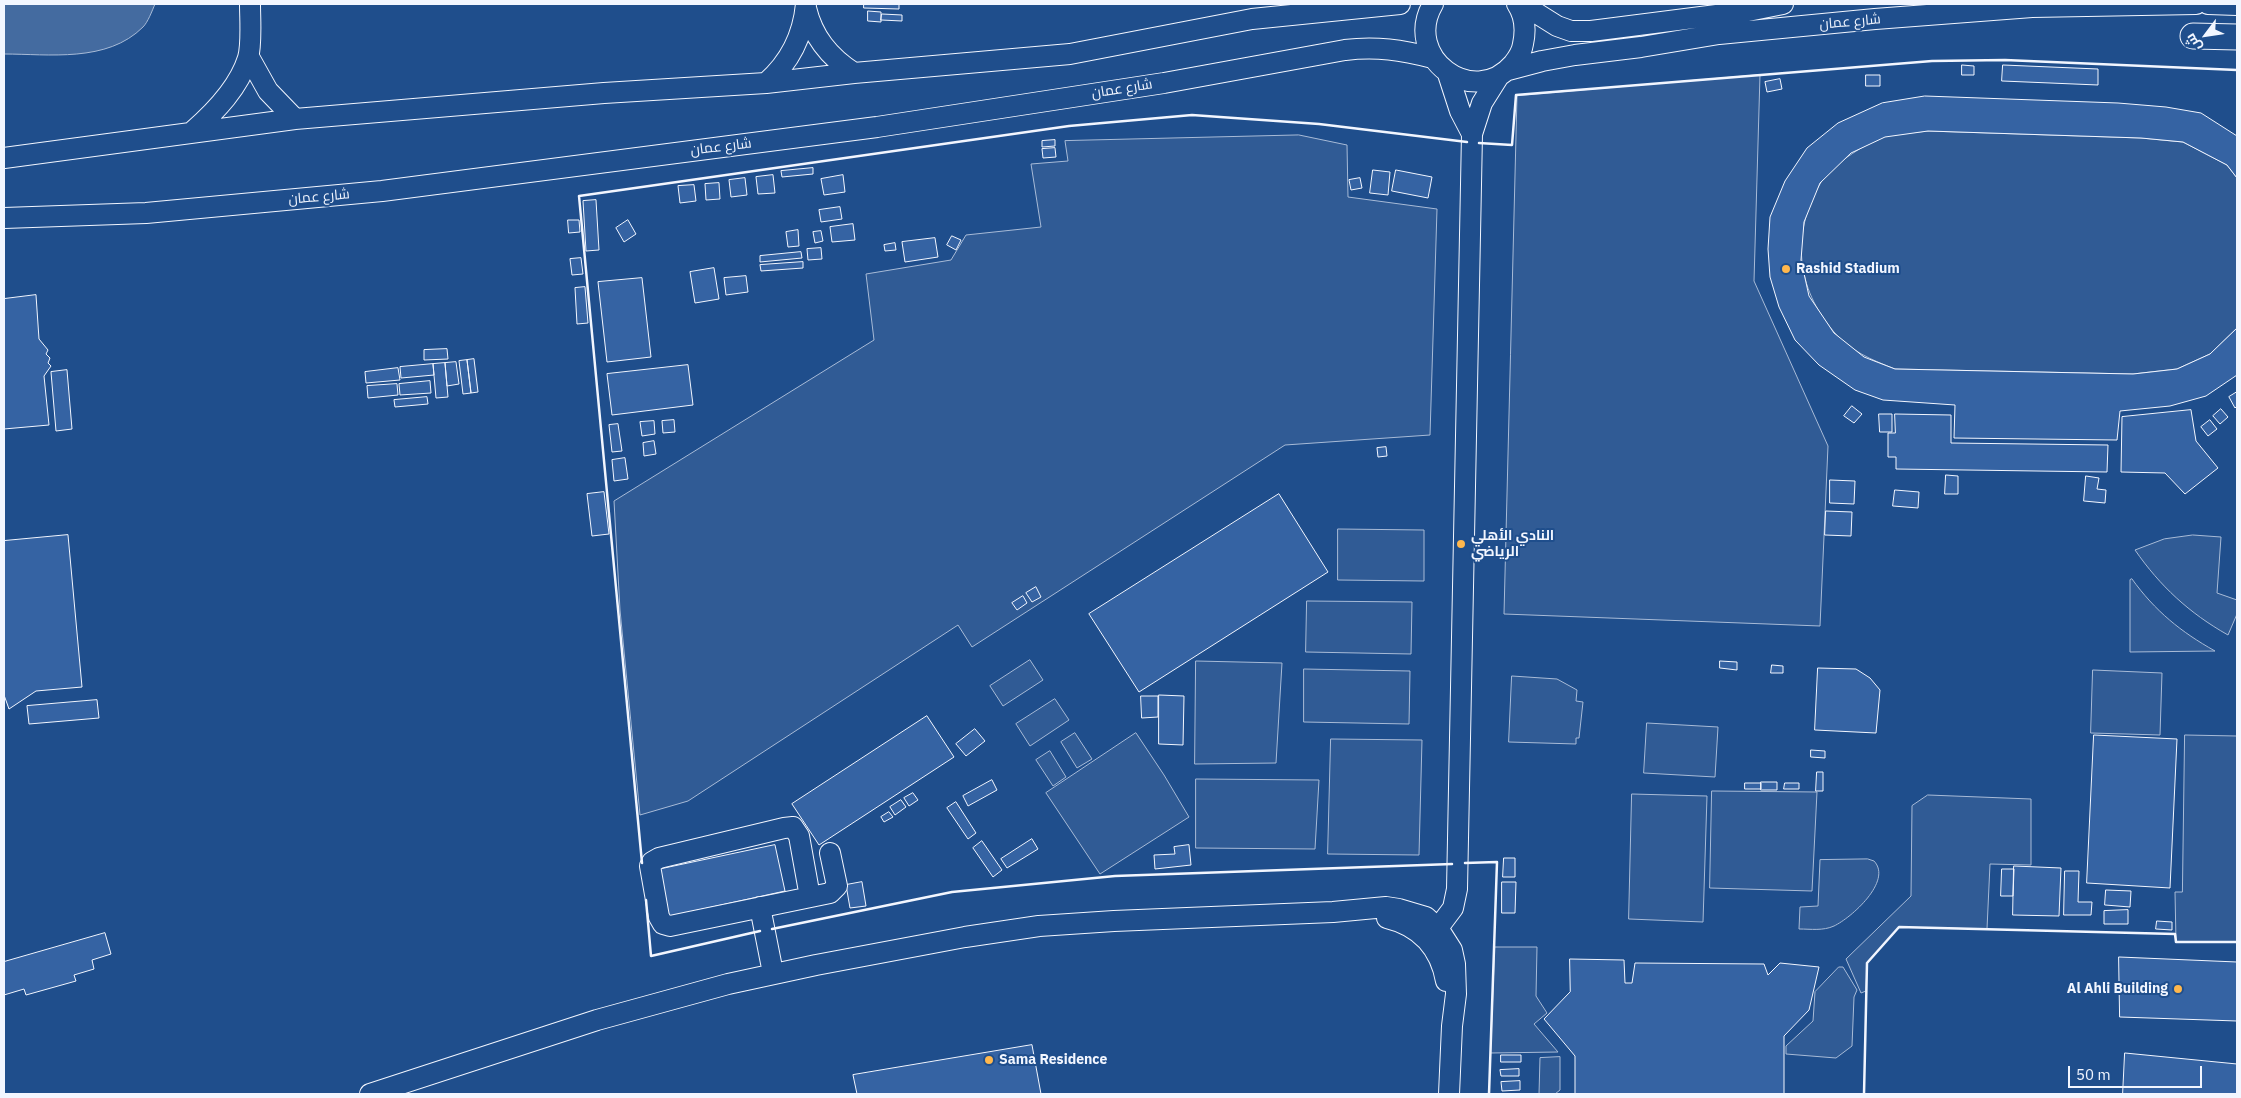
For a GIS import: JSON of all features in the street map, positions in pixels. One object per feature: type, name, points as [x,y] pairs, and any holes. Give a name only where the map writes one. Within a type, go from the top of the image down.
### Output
[{"type":"main road","points":[[2192,36],[2237,37]]},
{"type":"street","points":[[193,131],[220,105],[236,82],[249,57],[250,4]]},
{"type":"street","points":[[1252,19],[1290,4]]},
{"type":"street","points":[[4,158],[193,131],[295,119],[604,93],[766,83],[854,73],[1070,54],[1252,19],[1400,4]]},
{"type":"street","points":[[1433,4],[1426,22],[1425,35],[1433,58],[1448,74],[1460,111],[1472,134]]},
{"type":"street","points":[[1438,928],[1453,908],[1457,889],[1472,134],[1482,103],[1503,73],[1517,59],[1523,48],[1524,21],[1517,4]]},
{"type":"street","points":[[1522,4],[1557,26],[1571,31],[1591,31],[1748,11],[1784,4]]},
{"type":"street","name":"شارع عمان","points":[[1448,74],[1460,79],[1486,80],[1503,73],[1575,55],[1641,47],[1719,34],[1875,19],[2032,8],[2196,4]]},
{"type":"street","points":[[2208,4],[2237,5]]},
{"type":"street","points":[[806,5],[809,20],[822,45],[842,65],[854,73]]},
{"type":"street","points":[[766,83],[780,70],[791,54],[802,30],[806,5]]},
{"type":"street","name":"شارع عمان","points":[[4,218],[146,213],[382,191],[877,127],[1164,83],[1246,67],[1370,47],[1391,48],[1433,58]]},
{"type":"street","points":[[249,57],[268,91],[295,119]]},
{"type":"street","points":[[810,897],[799,836],[793,828],[784,828],[659,858],[652,862],[650,866],[659,917],[666,926],[830,893],[837,886],[830,853]]},
{"type":"street","points":[[760,907],[773,973]]},
{"type":"street","points":[[370,1094],[597,1020],[678,996],[773,973],[965,937],[1039,926],[1333,912],[1373,907],[1400,908],[1426,917],[1438,928],[1452,950],[1456,964],[1456,994],[1452,1026],[1449,1094]]},
{"type":"street","points":[[1333,912],[1396,920],[1419,931],[1428,939],[1435,948],[1444,970],[1452,1026]]},
{"type":"shaded area","points":[[4,4],[155,4],[145,25],[129,38],[95,51],[58,55],[4,54]]},
{"type":"shaded area","points":[[1760,75],[1754,281],[1828,446],[1820,626],[1504,614],[1517,96]]},
{"type":"shaded area","points":[[1928,131],[2141,138],[2183,142],[2227,165],[2237,178],[2237,328],[2210,354],[2177,369],[2133,374],[1895,369],[1854,350],[1840,339],[1821,315],[1805,279],[1802,241],[1811,203],[1820,184],[1831,170],[1857,151],[1888,135]]},
{"type":"shaded area","points":[[1299,135],[1347,145],[1348,197],[1437,209],[1430,435],[1285,445],[972,647],[958,625],[688,801],[640,815],[620,610],[614,501],[874,340],[866,274],[951,260],[966,235],[1041,227],[1031,164],[1068,161],[1065,141]]},
{"type":"shaded area","points":[[1338,529],[1424,530],[1424,581],[1338,580]]},
{"type":"shaded area","points":[[2193,535],[2221,537],[2217,593],[2237,600],[2237,614],[2228,635],[2201,618],[2176,598],[2135,550],[2164,539]]},
{"type":"shaded area","points":[[2132,579],[2169,620],[2215,651],[2130,652],[2130,580]]},
{"type":"shaded area","points":[[1307,601],[1412,602],[1411,654],[1306,652]]},
{"type":"shaded area","points":[[1030,660],[1043,680],[1003,706],[990,686]]},
{"type":"shaded area","points":[[1196,661],[1282,663],[1276,763],[1195,764]]},
{"type":"shaded area","points":[[1304,669],[1410,671],[1409,724],[1304,722]]},
{"type":"shaded area","points":[[2093,670],[2162,673],[2160,735],[2091,733]]},
{"type":"shaded area","points":[[1512,676],[1557,679],[1577,690],[1576,701],[1583,702],[1579,738],[1576,738],[1576,744],[1509,742]]},
{"type":"shaded area","points":[[1055,699],[1069,720],[1030,746],[1016,724]]},
{"type":"shaded area","points":[[1647,723],[1718,727],[1715,777],[1644,773]]},
{"type":"shaded area","points":[[1075,733],[1092,759],[1077,768],[1061,742]]},
{"type":"shaded area","points":[[1136,733],[1189,817],[1100,874],[1046,793]]},
{"type":"shaded area","points":[[2185,735],[2237,736],[2237,942],[2176,942],[2175,892],[2182,892]]},
{"type":"shaded area","points":[[1331,739],[1422,740],[1419,855],[1328,854]]},
{"type":"shaded area","points":[[1050,751],[1066,777],[1053,786],[1036,760]]},
{"type":"shaded area","points":[[1196,779],[1319,780],[1315,849],[1196,848]]},
{"type":"shaded area","points":[[1712,791],[1817,792],[1812,891],[1710,888]]},
{"type":"shaded area","points":[[1632,794],[1707,796],[1703,922],[1629,919]]},
{"type":"shaded area","points":[[1928,795],[2031,799],[2031,865],[1990,864],[1987,929],[1899,927],[1867,963],[1866,991],[1861,993],[1846,959],[1911,896],[1912,806]]},
{"type":"shaded area","points":[[1868,859],[1874,861],[1878,869],[1878,878],[1868,898],[1850,915],[1830,928],[1799,929],[1800,907],[1818,906],[1820,860]]},
{"type":"shaded area","points":[[1495,947],[1537,947],[1536,996],[1547,1013],[1534,1024],[1558,1052],[1491,1053]]},
{"type":"shaded area","points":[[1839,967],[1843,967],[1857,990],[1854,997],[1852,1046],[1836,1058],[1786,1054],[1786,1046],[1813,1021],[1815,992]]},
{"type":"shaded area","points":[[1560,1057],[1560,1090],[1555,1094],[1539,1094],[1540,1058]]},
{"type":"building","points":[[864,4],[899,4],[899,9],[864,8]]},
{"type":"building","points":[[868,11],[881,12],[881,22],[868,21]]},
{"type":"building","points":[[882,14],[902,15],[902,21],[881,20]]},
{"type":"building","points":[[1962,65],[1974,66],[1974,75],[1962,75]]},
{"type":"building","points":[[2003,65],[2098,69],[2098,85],[2002,81]]},
{"type":"building","points":[[1866,75],[1880,75],[1880,86],[1866,86]]},
{"type":"building","points":[[1780,79],[1782,89],[1767,92],[1765,82]]},
{"type":"building","name":"Rashid Stadium","points":[[1925,96],[2118,103],[2166,107],[2201,113],[2237,136],[2237,178],[2227,165],[2183,142],[2141,138],[1928,131],[1885,137],[1851,153],[1820,183],[1804,222],[1801,260],[1809,296],[1834,333],[1864,357],[1895,369],[2133,374],[2177,369],[2210,354],[2237,328],[2237,375],[2206,396],[2170,406],[2120,411],[2117,440],[1954,438],[1955,405],[1883,400],[1855,390],[1819,365],[1795,340],[1779,307],[1770,277],[1768,249],[1770,217],[1785,181],[1807,148],[1838,123],[1882,103]]},
{"type":"building","points":[[1055,140],[1055,146],[1042,147],[1042,141]]},
{"type":"building","points":[[1055,148],[1056,157],[1043,158],[1042,149]]},
{"type":"building","points":[[813,168],[813,174],[782,177],[781,171]]},
{"type":"building","points":[[1373,170],[1390,172],[1388,195],[1370,193]]},
{"type":"building","points":[[1396,170],[1432,177],[1428,198],[1392,191]]},
{"type":"building","points":[[773,175],[775,193],[758,194],[756,177]]},
{"type":"building","points":[[843,175],[845,192],[824,195],[821,179]]},
{"type":"building","points":[[745,178],[747,195],[731,197],[729,180]]},
{"type":"building","points":[[1360,178],[1362,188],[1351,190],[1349,180]]},
{"type":"building","points":[[719,183],[720,199],[706,200],[705,184]]},
{"type":"building","points":[[694,185],[696,201],[680,203],[678,186]]},
{"type":"building","points":[[596,200],[599,250],[586,251],[583,201]]},
{"type":"building","points":[[840,207],[842,219],[821,222],[819,210]]},
{"type":"building","points":[[568,220],[579,220],[580,232],[569,233]]},
{"type":"building","points":[[628,220],[636,234],[624,242],[616,228]]},
{"type":"building","points":[[853,224],[855,240],[832,242],[830,227]]},
{"type":"building","points":[[798,230],[799,246],[788,247],[786,232]]},
{"type":"building","points":[[821,231],[823,241],[815,243],[813,232]]},
{"type":"building","points":[[952,236],[961,240],[956,250],[947,245]]},
{"type":"building","points":[[935,238],[938,257],[905,262],[902,242]]},
{"type":"building","points":[[895,243],[896,250],[885,251],[884,245]]},
{"type":"building","points":[[821,248],[822,259],[808,260],[807,249]]},
{"type":"building","points":[[801,252],[802,258],[760,262],[760,256]]},
{"type":"building","points":[[581,258],[583,274],[572,275],[570,259]]},
{"type":"building","points":[[803,262],[803,268],[761,271],[760,265]]},
{"type":"building","points":[[714,268],[719,299],[695,303],[690,272]]},
{"type":"building","points":[[746,276],[748,292],[726,295],[724,278]]},
{"type":"building","points":[[642,278],[651,357],[607,362],[598,282]]},
{"type":"building","points":[[585,287],[588,323],[577,324],[575,288]]},
{"type":"building","points":[[36,295],[39,339],[48,350],[46,354],[50,358],[48,363],[51,366],[44,376],[49,425],[4,429],[4,299]]},
{"type":"building","points":[[447,349],[448,359],[424,360],[424,350]]},
{"type":"building","points":[[474,359],[478,392],[471,393],[467,360]]},
{"type":"building","points":[[467,360],[471,393],[463,394],[459,361]]},
{"type":"building","points":[[456,362],[459,384],[447,386],[445,363]]},
{"type":"building","points":[[445,363],[448,397],[436,398],[433,364]]},
{"type":"building","points":[[433,364],[434,375],[401,378],[400,367]]},
{"type":"building","points":[[688,365],[693,405],[612,415],[607,374]]},
{"type":"building","points":[[398,368],[400,380],[366,383],[365,372]]},
{"type":"building","points":[[67,370],[72,429],[56,431],[51,372]]},
{"type":"building","points":[[430,381],[431,393],[400,395],[399,384]]},
{"type":"building","points":[[397,384],[398,395],[368,398],[367,386]]},
{"type":"building","points":[[2237,392],[2237,406],[2235,408],[2229,397]]},
{"type":"building","points":[[427,397],[428,404],[395,407],[394,400]]},
{"type":"building","points":[[1852,406],[1862,414],[1854,423],[1844,416]]},
{"type":"building","points":[[2221,409],[2228,417],[2220,424],[2213,416]]},
{"type":"building","points":[[2191,410],[2196,441],[2218,468],[2185,494],[2165,473],[2121,472],[2122,417]]},
{"type":"building","points":[[1879,414],[1892,414],[1892,432],[1880,432]]},
{"type":"building","points":[[1895,414],[1951,415],[1951,443],[2108,445],[2107,472],[1896,469],[1896,457],[1888,457],[1888,433],[1895,433]]},
{"type":"building","points":[[674,420],[675,432],[663,433],[662,421]]},
{"type":"building","points":[[2210,420],[2217,429],[2208,436],[2201,427]]},
{"type":"building","points":[[654,421],[655,434],[642,436],[640,422]]},
{"type":"building","points":[[618,424],[622,451],[612,452],[609,425]]},
{"type":"building","points":[[654,441],[656,454],[644,456],[643,443]]},
{"type":"building","points":[[1386,447],[1387,456],[1378,457],[1377,448]]},
{"type":"building","points":[[625,458],[628,479],[614,481],[612,460]]},
{"type":"building","points":[[1946,475],[1958,476],[1958,494],[1945,494]]},
{"type":"building","points":[[2086,476],[2099,478],[2097,489],[2106,490],[2105,503],[2084,501]]},
{"type":"building","points":[[1830,480],[1855,481],[1854,504],[1830,503]]},
{"type":"building","points":[[1895,490],[1919,492],[1918,508],[1893,506]]},
{"type":"building","points":[[604,492],[609,534],[592,536],[587,494]]},
{"type":"building","points":[[1279,494],[1328,572],[1139,692],[1089,614]]},
{"type":"building","points":[[1826,511],[1852,512],[1851,536],[1825,535]]},
{"type":"building","points":[[68,535],[82,687],[36,691],[9,709],[4,695],[4,541]]},
{"type":"building","points":[[1036,587],[1041,597],[1032,602],[1026,593]]},
{"type":"building","points":[[1023,596],[1027,603],[1017,610],[1012,603]]},
{"type":"building","points":[[1720,661],[1737,662],[1737,670],[1720,668]]},
{"type":"building","points":[[1772,665],[1783,666],[1783,673],[1771,673]]},
{"type":"building","points":[[1818,668],[1856,669],[1870,678],[1880,690],[1876,733],[1815,730]]},
{"type":"building","points":[[1159,695],[1184,696],[1183,745],[1159,744]]},
{"type":"building","points":[[1141,696],[1158,696],[1158,717],[1142,718]]},
{"type":"building","points":[[97,700],[99,718],[29,724],[27,706]]},
{"type":"building","points":[[927,716],[954,757],[819,845],[792,804]]},
{"type":"building","points":[[975,729],[985,741],[966,756],[956,744]]},
{"type":"building","points":[[2094,735],[2177,739],[2170,888],[2087,883]]},
{"type":"building","points":[[1811,750],[1825,751],[1825,758],[1811,757]]},
{"type":"building","points":[[1817,772],[1823,772],[1823,791],[1816,791]]},
{"type":"building","points":[[992,780],[997,790],[968,806],[963,796]]},
{"type":"building","points":[[1761,782],[1777,782],[1777,790],[1761,790]]},
{"type":"building","points":[[1745,783],[1761,783],[1761,789],[1745,789]]},
{"type":"building","points":[[1785,783],[1799,783],[1799,789],[1784,789]]},
{"type":"building","points":[[913,793],[918,800],[909,806],[904,798]]},
{"type":"building","points":[[901,800],[906,807],[895,815],[890,807]]},
{"type":"building","points":[[956,802],[976,833],[968,839],[947,808]]},
{"type":"building","points":[[889,812],[893,817],[884,822],[881,817]]},
{"type":"building","points":[[1032,839],[1038,849],[1007,868],[1001,859]]},
{"type":"building","points":[[982,841],[1002,870],[993,877],[973,848]]},
{"type":"building","points":[[775,845],[785,891],[662,918],[652,871]]},
{"type":"building","points":[[1189,845],[1191,865],[1155,869],[1154,855],[1175,854],[1174,847]]},
{"type":"building","points":[[1504,858],[1515,858],[1515,877],[1503,877]]},
{"type":"building","points":[[2014,866],[2061,868],[2059,916],[2013,915]]},
{"type":"building","points":[[2002,869],[2014,869],[2013,896],[2001,896]]},
{"type":"building","points":[[2065,871],[2079,871],[2078,902],[2092,902],[2091,915],[2064,915]]},
{"type":"building","points":[[862,882],[866,906],[850,908],[846,885]]},
{"type":"building","points":[[1502,882],[1516,882],[1515,913],[1502,913]]},
{"type":"building","points":[[2106,890],[2131,891],[2130,907],[2105,905]]},
{"type":"building","points":[[2128,910],[2128,924],[2104,924],[2104,911]]},
{"type":"building","points":[[2157,921],[2172,922],[2172,930],[2156,929]]},
{"type":"building","points":[[105,933],[111,954],[92,960],[94,969],[74,975],[76,981],[26,995],[24,989],[4,995],[4,962]]},
{"type":"building","name":"Al Ahli Building","points":[[2119,957],[2237,962],[2237,1021],[2120,1017]]},
{"type":"building","points":[[1570,959],[1624,960],[1625,983],[1632,983],[1635,963],[1764,964],[1768,975],[1780,963],[1819,967],[1809,1010],[1784,1036],[1784,1094],[1575,1094],[1575,1056],[1544,1019],[1570,992]]},
{"type":"building","name":"Sama Residence","points":[[1032,1045],[1041,1094],[857,1094],[853,1075]]},
{"type":"building","points":[[2125,1053],[2237,1064],[2237,1094],[2123,1094]]},
{"type":"building","points":[[1501,1055],[1521,1055],[1521,1062],[1501,1062]]},
{"type":"building","points":[[1519,1069],[1519,1076],[1501,1076],[1500,1070]]},
{"type":"building","points":[[1520,1081],[1520,1090],[1502,1091],[1501,1082]]},
{"type":"wall","points":[[1479,143],[1512,145],[1516,95],[1932,61],[2005,60],[2237,70]]},
{"type":"wall","points":[[642,863],[579,196],[1069,126],[1192,115],[1319,124],[1467,142]]},
{"type":"wall","points":[[1465,863],[1497,862],[1489,1094]]},
{"type":"wall","points":[[772,929],[952,892],[1115,876],[1452,864]]},
{"type":"wall","points":[[646,900],[651,956],[760,931]]},
{"type":"wall","points":[[1864,1094],[1867,963],[1899,927],[2175,934],[2176,942],[2237,942]]},
{"type":"place","name":"Rashid Stadium","points":[[1786,269]]},
{"type":"place","name":"النادي الأهلي الرياضي","points":[[1461,544]]},
{"type":"place","name":"Al Ahli Building","points":[[2178,989]]},
{"type":"place","name":"Sama Residence","points":[[989,1060]]}]
